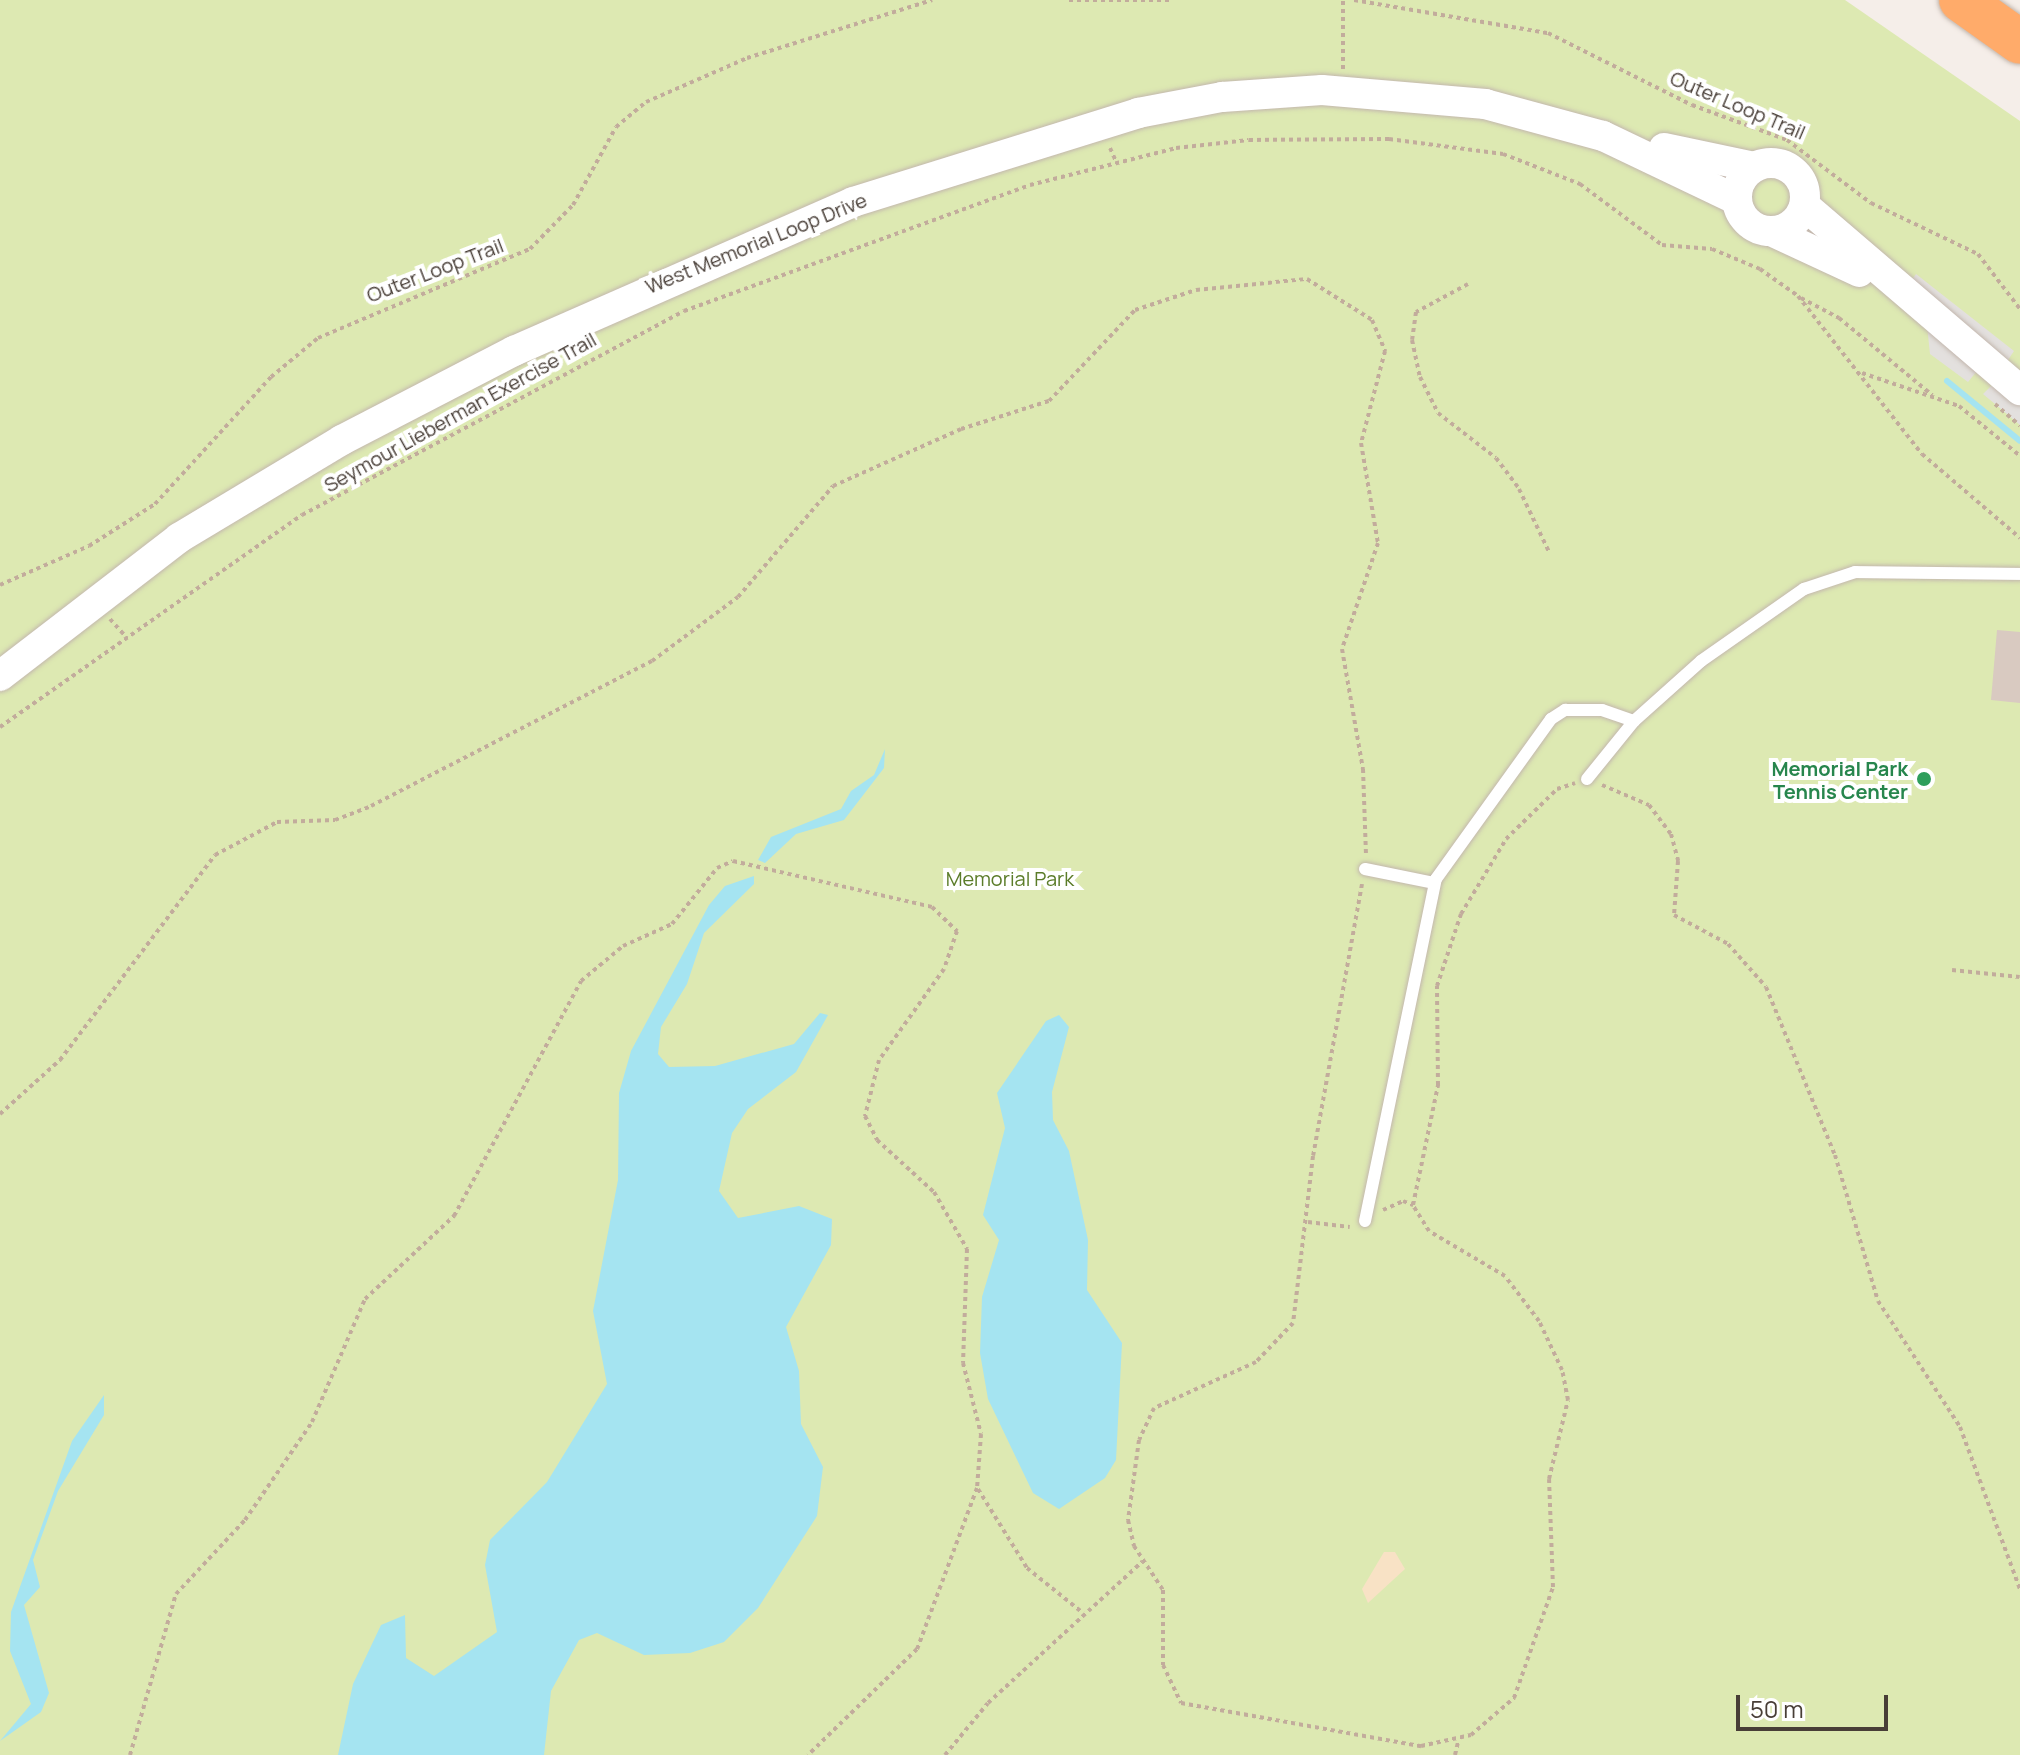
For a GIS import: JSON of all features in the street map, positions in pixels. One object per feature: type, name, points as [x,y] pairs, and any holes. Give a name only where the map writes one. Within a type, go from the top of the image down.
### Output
[{"type":"highway","points":[[1961,0],[2020,42]]},
{"type":"highway","points":[[2013,0],[2020,5]]},
{"type":"street","name":"West Memorial Loop Drive","points":[[0,676],[179,538],[342,440],[656,283],[853,202],[1126,117],[1222,97],[1338,91],[1485,104],[1603,136],[1754,167]]},
{"type":"street","name":"West Memorial Loop Drive","points":[[1603,136],[1737,200]]},
{"type":"street","points":[[1896,291],[1746,221],[1737,200],[1754,167],[1776,163],[1797,174],[1805,206],[1896,291],[2020,390]]},
{"type":"street","points":[[1773,232],[1791,225],[1805,206]]},
{"type":"lane","points":[[1587,779],[1634,721],[1741,626],[1804,589],[1855,572],[2020,574]]},
{"type":"lane","points":[[1365,1221],[1434,883],[1551,719],[1565,710],[1602,710],[1634,721]]},
{"type":"lane","points":[[1365,869],[1434,883]]},
{"type":"path","name":"Outer Loop Trail","points":[[0,585],[89,546],[155,504],[271,377],[318,338],[530,249],[573,205],[616,127],[646,102],[747,58],[932,0]]},
{"type":"path","points":[[1069,0],[1172,0]]},
{"type":"path","points":[[1338,91],[1349,31],[1343,0]]},
{"type":"path","name":"Outer Loop Trail","points":[[1354,0],[1548,33],[1692,105],[1787,140],[1871,203],[1978,254],[2020,309]]},
{"type":"path","name":"Seymour Lieberman Exercise Trail","points":[[0,727],[302,515],[684,311],[914,224],[1176,148],[1311,137],[1503,154],[1580,184],[1662,245],[1742,260],[1798,296],[1922,454],[2020,538]]},
{"type":"path","points":[[0,1114],[60,1060],[215,855],[277,822],[335,820],[371,806],[652,661],[738,597],[833,486],[961,429],[1049,401],[1135,310],[1235,283],[1320,284],[1372,320],[1385,351],[1361,443],[1378,543],[1342,649],[1363,769],[1365,869],[1313,1156],[1293,1323],[1256,1362],[1177,1394],[1144,1422],[1128,1520],[1142,1562],[1163,1590],[1163,1665],[1181,1703],[1405,1745],[1459,1741],[1506,1707],[1529,1669],[1553,1587],[1549,1479],[1568,1393],[1524,1297],[1498,1271],[1429,1231],[1414,1214],[1438,1085],[1437,986],[1461,914],[1489,862],[1548,797],[1587,779],[1649,805],[1662,820],[1678,861],[1674,915],[1728,944],[1766,987],[1835,1155],[1878,1301],[1960,1427],[2020,1589]]},
{"type":"path","points":[[1468,284],[1416,312],[1412,340],[1420,377],[1438,413],[1485,448],[1519,489],[1549,552]]},
{"type":"path","points":[[1798,296],[1839,318],[1934,396]]},
{"type":"path","points":[[1861,373],[1959,406],[2020,456]]},
{"type":"path","points":[[1989,399],[2020,426]]},
{"type":"path","points":[[130,1755],[176,1594],[245,1520],[312,1422],[365,1299],[454,1216],[581,981],[623,946],[672,924],[724,863],[744,862],[779,877],[932,907],[955,923],[952,955],[879,1060],[865,1116],[877,1140],[934,1192],[967,1249],[963,1363],[981,1434],[977,1488],[917,1649],[808,1755]]},
{"type":"path","points":[[1952,970],[2020,977]]},
{"type":"path","points":[[977,1488],[1027,1568],[1083,1613]]},
{"type":"path","points":[[945,1755],[958,1732],[1057,1647],[1083,1613],[1142,1562]]},
{"type":"path","points":[[1455,1755],[1459,1741]]},
{"type":"green space","name":"Memorial Park","points":[[0,0],[1845,0],[2020,121],[2020,1755],[0,1755]]},
{"type":"sand","points":[[1384,1552],[1395,1552],[1405,1569],[1368,1603],[1362,1589]]},
{"type":"shaded area","points":[[1916,274],[2014,351],[2006,363],[2020,372],[2020,425],[1983,394],[1993,384],[1977,371],[1968,382],[1930,354],[1926,316],[1901,295]]},
{"type":"water","points":[[885,749],[884,768],[844,820],[796,834],[765,863],[758,860],[771,837],[841,809],[851,791],[874,775]]},
{"type":"water","points":[[754,876],[754,884],[704,933],[687,984],[661,1027],[658,1054],[669,1067],[715,1066],[794,1044],[820,1013],[828,1015],[796,1072],[748,1109],[732,1133],[719,1191],[738,1218],[799,1206],[832,1219],[831,1245],[786,1327],[799,1371],[801,1424],[823,1467],[817,1516],[758,1608],[724,1642],[690,1653],[644,1655],[597,1633],[579,1640],[551,1691],[544,1755],[338,1755],[353,1684],[381,1625],[405,1615],[406,1658],[434,1676],[497,1632],[485,1565],[490,1540],[547,1482],[607,1384],[593,1311],[618,1180],[619,1093],[631,1051],[709,905],[725,886]]},
{"type":"water","points":[[1059,1015],[1069,1027],[1052,1092],[1053,1120],[1069,1151],[1088,1240],[1087,1290],[1122,1343],[1116,1460],[1105,1478],[1059,1509],[1033,1493],[988,1399],[980,1353],[982,1297],[999,1240],[983,1215],[1005,1128],[997,1093],[1046,1021]]},
{"type":"water","points":[[104,1395],[104,1415],[58,1491],[33,1560],[40,1587],[24,1605],[49,1693],[41,1712],[0,1741],[31,1704],[10,1651],[11,1612],[72,1441]]},
{"type":"building","points":[[1997,630],[2020,632],[2020,703],[1991,700]]},
{"type":"waterway","points":[[1947,381],[2020,441]]},
{"type":"place","name":"Memorial Park Tennis Center","points":[[1924,779]]}]
